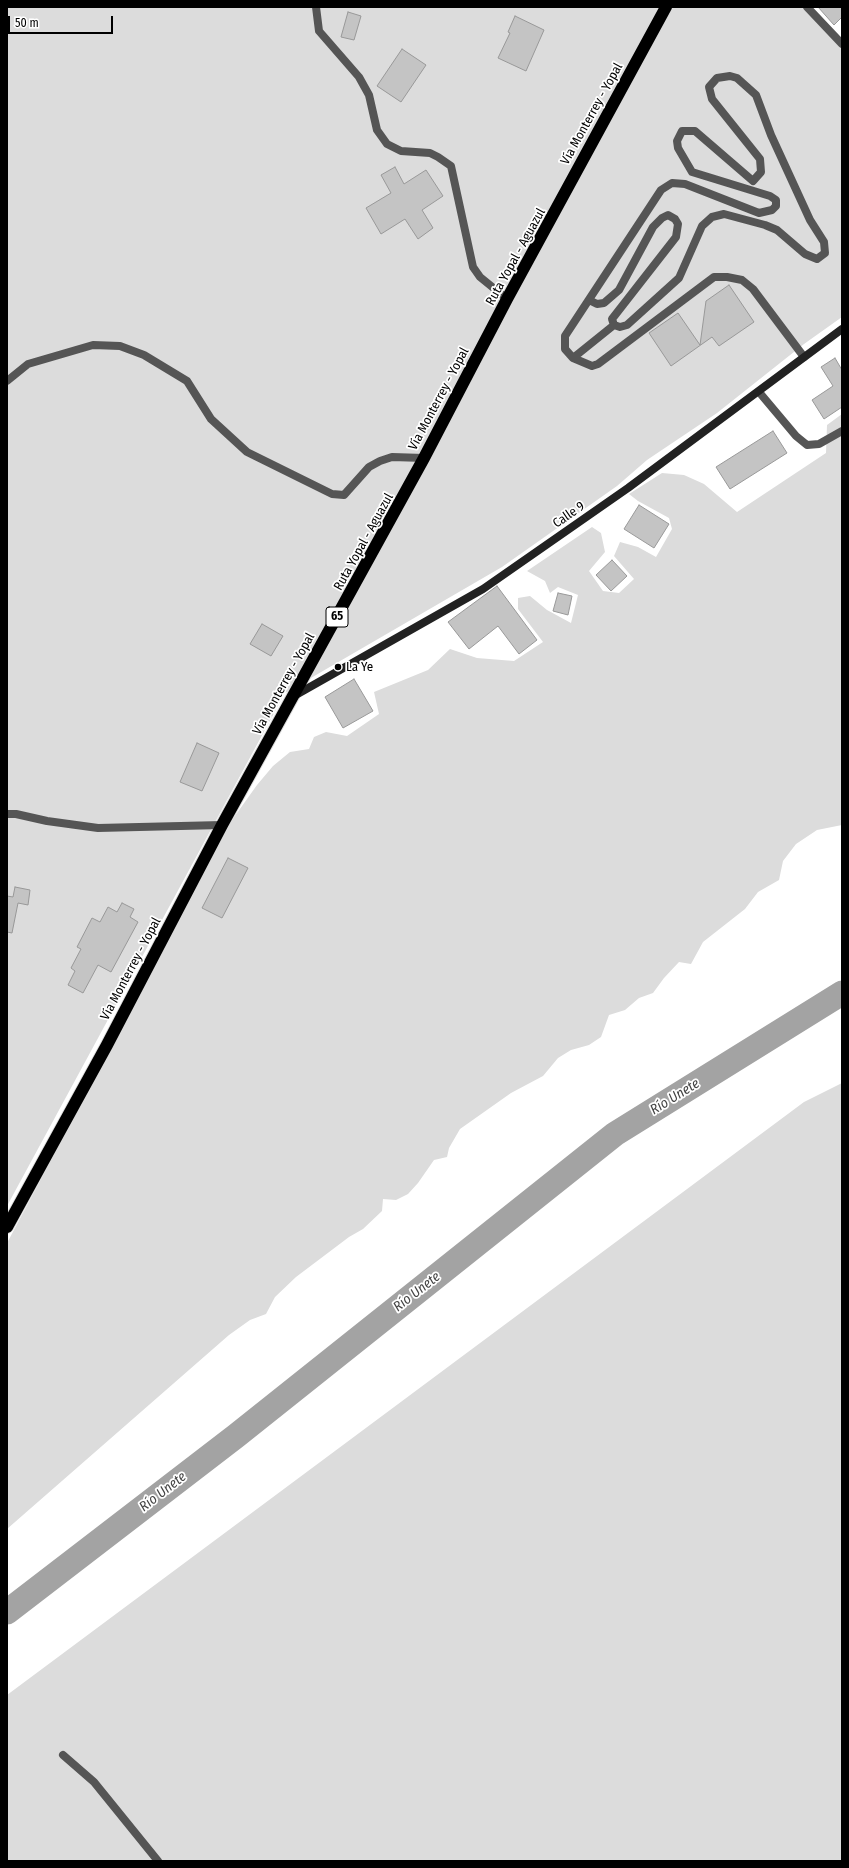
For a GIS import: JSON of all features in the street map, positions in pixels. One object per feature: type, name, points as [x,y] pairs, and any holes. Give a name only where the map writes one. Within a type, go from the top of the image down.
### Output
[{"type":"highway","name":"Vía Monterrey - Yopal","points":[[7,1227],[107,1045],[222,825],[293,697]]},
{"type":"street","points":[[316,7],[320,31],[359,76],[370,95],[377,130],[387,144],[401,151],[430,154],[438,157],[450,166],[473,267],[480,277],[507,299]]},
{"type":"street","name":"Ruta Yopal - Aguazul","points":[[293,697],[424,458],[507,299],[666,7]]},
{"type":"street","points":[[807,7],[842,44]]},
{"type":"street","points":[[614,325],[620,327],[627,325],[679,278],[702,226],[712,217],[724,214],[765,225],[777,230],[805,254],[817,259],[825,253],[824,242],[810,220],[777,149],[756,95],[737,78],[730,76],[717,78],[709,87],[710,93],[712,99],[760,159],[761,172],[753,181],[695,131],[682,130],[677,142],[678,148],[692,172],[770,196],[776,200],[776,206],[772,210],[760,213],[685,184],[672,183],[661,190],[565,336],[565,349],[573,358],[592,366],[598,364],[714,277],[727,277],[742,280],[753,289],[804,357]]},
{"type":"street","points":[[589,300],[597,304],[604,303],[619,290],[653,228],[662,218],[668,215],[675,219],[678,224],[676,236],[612,319],[614,325]]},
{"type":"street","points":[[573,358],[614,325]]},
{"type":"street","points":[[293,697],[482,589],[628,488],[842,329]]},
{"type":"street","points":[[7,381],[28,364],[93,345],[120,346],[144,355],[187,381],[211,419],[247,452],[332,494],[344,495],[369,467],[380,461],[392,457],[424,458]]},
{"type":"street","points":[[759,392],[796,436],[807,445],[819,444],[842,432]]},
{"type":"street","points":[[7,814],[16,814],[47,821],[98,828],[222,825]]},
{"type":"street","points":[[63,1755],[94,1782],[158,1861]]},
{"type":"shaded area","points":[[7,7],[802,7],[842,49],[842,317],[804,344],[717,413],[647,460],[617,486],[502,567],[285,693],[7,1206]]},
{"type":"shaded area","points":[[842,414],[842,825],[817,830],[796,844],[783,861],[779,880],[758,892],[745,909],[703,942],[691,964],[679,962],[664,978],[653,993],[639,998],[625,1010],[609,1015],[601,1037],[589,1045],[571,1050],[558,1058],[543,1076],[511,1093],[460,1129],[449,1148],[447,1157],[434,1160],[418,1183],[408,1194],[396,1200],[383,1199],[382,1211],[363,1229],[349,1237],[296,1277],[275,1297],[266,1314],[250,1320],[229,1335],[7,1529],[7,1243],[232,820],[257,785],[273,766],[290,752],[309,749],[314,737],[326,732],[347,736],[379,714],[374,692],[428,670],[450,649],[477,658],[514,661],[543,642],[518,609],[518,598],[530,596],[547,610],[571,623],[578,595],[558,587],[550,593],[545,581],[527,571],[592,527],[601,533],[605,552],[589,571],[603,591],[619,593],[634,579],[614,556],[620,542],[638,547],[656,557],[672,529],[669,518],[638,501],[629,494],[662,473],[684,475],[704,484],[737,512],[826,453],[827,425]]},
{"type":"shaded area","points":[[842,1083],[842,1861],[7,1861],[7,1695],[804,1102]]},
{"type":"building","points":[[818,7],[842,7],[842,17],[834,25]]},
{"type":"building","points":[[348,12],[361,16],[354,40],[341,37]]},
{"type":"building","points":[[515,16],[544,30],[526,71],[498,58],[510,33],[508,32]]},
{"type":"building","points":[[402,49],[426,65],[401,102],[377,86]]},
{"type":"building","points":[[395,167],[404,184],[426,170],[443,196],[422,210],[433,228],[418,239],[405,219],[381,234],[366,208],[391,193],[381,175]]},
{"type":"building","points":[[729,285],[754,322],[719,346],[712,337],[671,366],[649,333],[678,313],[700,345],[706,301]]},
{"type":"building","points":[[835,358],[842,370],[842,407],[824,419],[812,400],[833,386],[821,367]]},
{"type":"building","points":[[773,431],[787,453],[730,489],[716,467]]},
{"type":"building","points":[[639,505],[669,524],[654,548],[624,529]]},
{"type":"building","points":[[612,560],[627,576],[611,591],[596,575]]},
{"type":"building","points":[[497,586],[537,640],[519,654],[498,626],[469,649],[448,622]]},
{"type":"building","points":[[558,593],[572,596],[568,615],[553,611]]},
{"type":"building","points":[[262,624],[283,636],[271,656],[250,644]]},
{"type":"building","points":[[354,679],[373,711],[343,728],[325,697]]},
{"type":"building","points":[[197,743],[219,753],[202,791],[180,782]]},
{"type":"building","points":[[228,858],[248,868],[222,918],[202,908]]},
{"type":"building","points":[[15,887],[30,890],[28,905],[18,903],[12,933],[7,932],[7,896],[13,897]]},
{"type":"building","points":[[122,903],[134,909],[130,917],[138,922],[111,972],[98,965],[83,993],[68,985],[75,971],[71,968],[81,949],[77,947],[92,918],[100,922],[108,907],[117,912]]},
{"type":"waterway","name":"Río Unete","points":[[7,1612],[236,1436],[615,1134],[842,993]]},
{"type":"place","name":"La Ye","points":[[338,667]]}]
